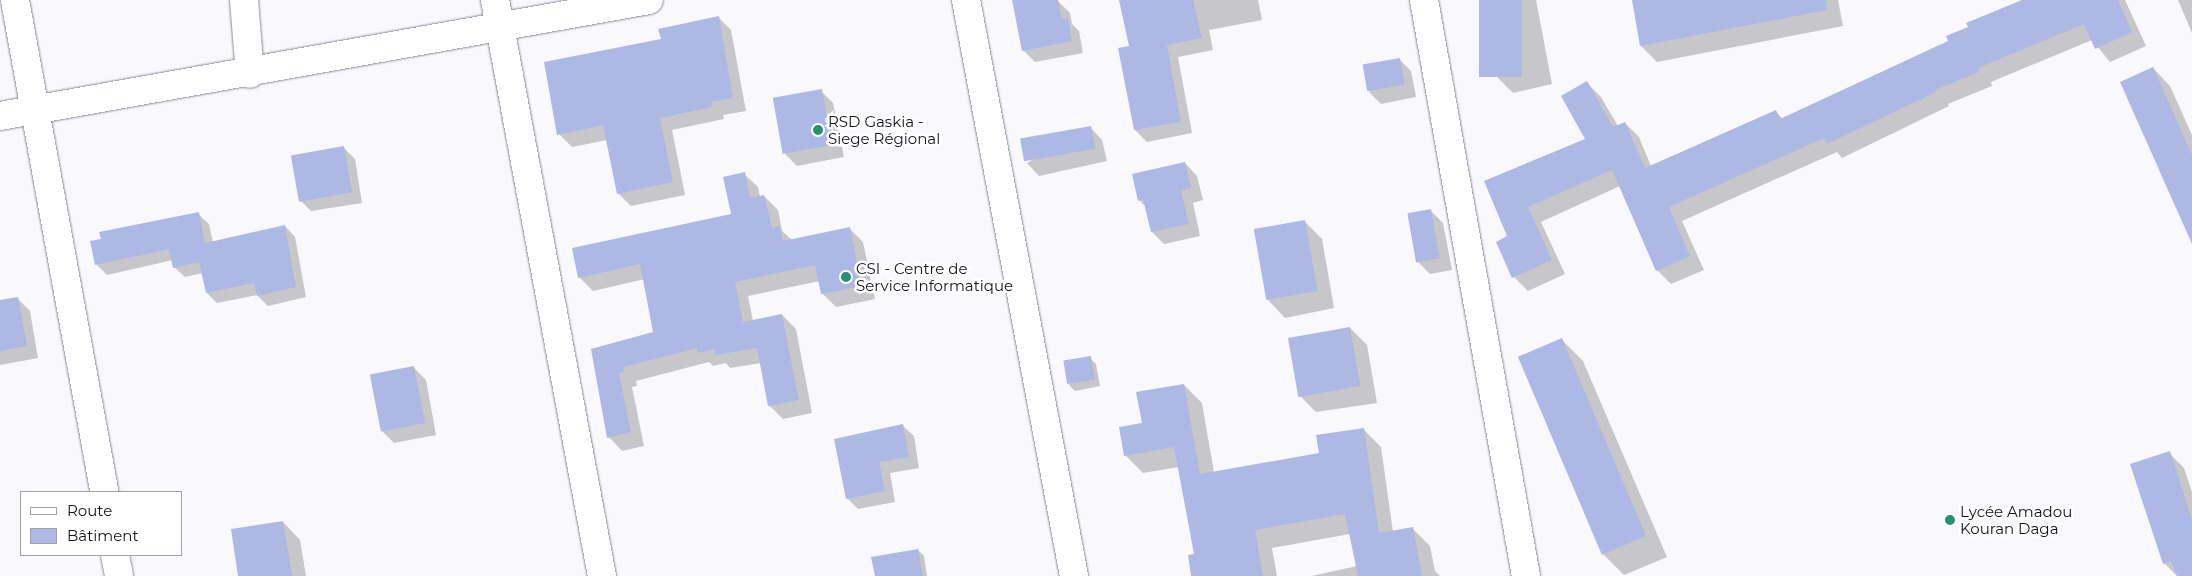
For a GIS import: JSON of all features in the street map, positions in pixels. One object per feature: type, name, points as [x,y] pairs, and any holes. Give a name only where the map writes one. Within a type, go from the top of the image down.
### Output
[{"type":"street","points":[[15,0],[104,491]]},
{"type":"street","points":[[244,0],[250,74]]},
{"type":"street","points":[[0,116],[250,74],[498,13],[648,0]]},
{"type":"street","points":[[966,0],[1074,576]]},
{"type":"street","points":[[1424,0],[1526,576]]},
{"type":"street","points":[[498,13],[602,576]]},
{"type":"street","points":[[115,556],[119,576]]},
{"type":"building","points":[[1012,0],[1058,0],[1062,19],[1068,18],[1072,41],[1022,51]]},
{"type":"building","points":[[1119,0],[1193,0],[1202,38],[1167,45],[1181,122],[1134,130],[1118,48],[1129,46]]},
{"type":"building","points":[[1479,0],[1522,0],[1522,77],[1479,77]]},
{"type":"building","points":[[1632,0],[1826,0],[1827,10],[1640,46]]},
{"type":"building","points":[[2022,0],[2118,0],[2132,32],[2095,49],[2084,24],[1978,68],[1979,72],[1935,90],[1936,92],[1827,144],[1824,138],[1669,207],[1690,256],[1656,271],[1612,170],[1528,207],[1552,260],[1512,278],[1496,242],[1507,236],[1484,181],[1585,139],[1561,96],[1587,81],[1613,127],[1625,122],[1645,168],[1776,110],[1780,119],[1948,41],[1946,36],[1968,27],[1966,23]]},
{"type":"building","points":[[719,16],[733,98],[711,102],[712,107],[660,118],[673,182],[617,194],[603,125],[557,135],[544,62],[661,39],[658,29]]},
{"type":"building","points":[[1400,58],[1405,85],[1367,91],[1363,65]]},
{"type":"building","points":[[2153,67],[2192,155],[2192,244],[2120,82]]},
{"type":"building","points":[[822,89],[832,145],[783,154],[773,98]]},
{"type":"building","points":[[1091,126],[1095,149],[1024,161],[1020,139]]},
{"type":"building","points":[[344,146],[352,192],[299,202],[291,155]]},
{"type":"building","points":[[1185,162],[1191,188],[1181,191],[1189,224],[1151,232],[1143,199],[1138,201],[1132,174]]},
{"type":"building","points":[[745,172],[750,198],[764,195],[772,228],[780,226],[783,241],[850,227],[862,286],[821,294],[815,265],[735,282],[743,322],[782,314],[799,400],[768,406],[757,348],[715,355],[715,349],[698,353],[697,348],[623,367],[624,372],[619,373],[631,432],[607,438],[591,349],[653,332],[640,264],[578,278],[572,248],[731,214],[723,177]]},
{"type":"building","points":[[1431,209],[1440,258],[1416,262],[1407,213]]},
{"type":"building","points":[[199,212],[205,243],[285,225],[296,287],[257,296],[254,283],[206,293],[199,262],[173,268],[169,249],[95,265],[90,241],[101,239],[99,232]]},
{"type":"building","points":[[1305,220],[1318,291],[1266,300],[1254,229]]},
{"type":"building","points":[[18,297],[27,346],[0,351],[0,300]]},
{"type":"building","points":[[1350,327],[1360,386],[1298,397],[1288,338]]},
{"type":"building","points":[[1562,338],[1646,536],[1602,555],[1518,357]]},
{"type":"building","points":[[1091,356],[1095,380],[1067,384],[1063,360]]},
{"type":"building","points":[[414,366],[425,423],[381,432],[370,375]]},
{"type":"building","points":[[1184,384],[1200,474],[1319,453],[1316,435],[1364,428],[1379,533],[1413,527],[1422,576],[1358,576],[1345,514],[1255,530],[1263,576],[1191,576],[1188,555],[1194,554],[1174,447],[1124,456],[1119,427],[1142,423],[1136,392]]},
{"type":"building","points":[[903,424],[909,457],[879,462],[885,491],[846,499],[834,439]]},
{"type":"building","points":[[2170,451],[2192,519],[2192,576],[2177,576],[2171,561],[2163,564],[2130,464]]},
{"type":"building","points":[[283,521],[292,576],[238,576],[231,529]]},
{"type":"building","points":[[918,549],[923,576],[875,576],[871,557]]},
{"type":"place","name":"RSD Gaskia - Siege Régional","points":[[818,130]]},
{"type":"place","name":"CSI - Centre de Service Informatique","points":[[846,277]]},
{"type":"place","name":"Lycée Amadou Kouran Daga","points":[[1950,520]]}]
